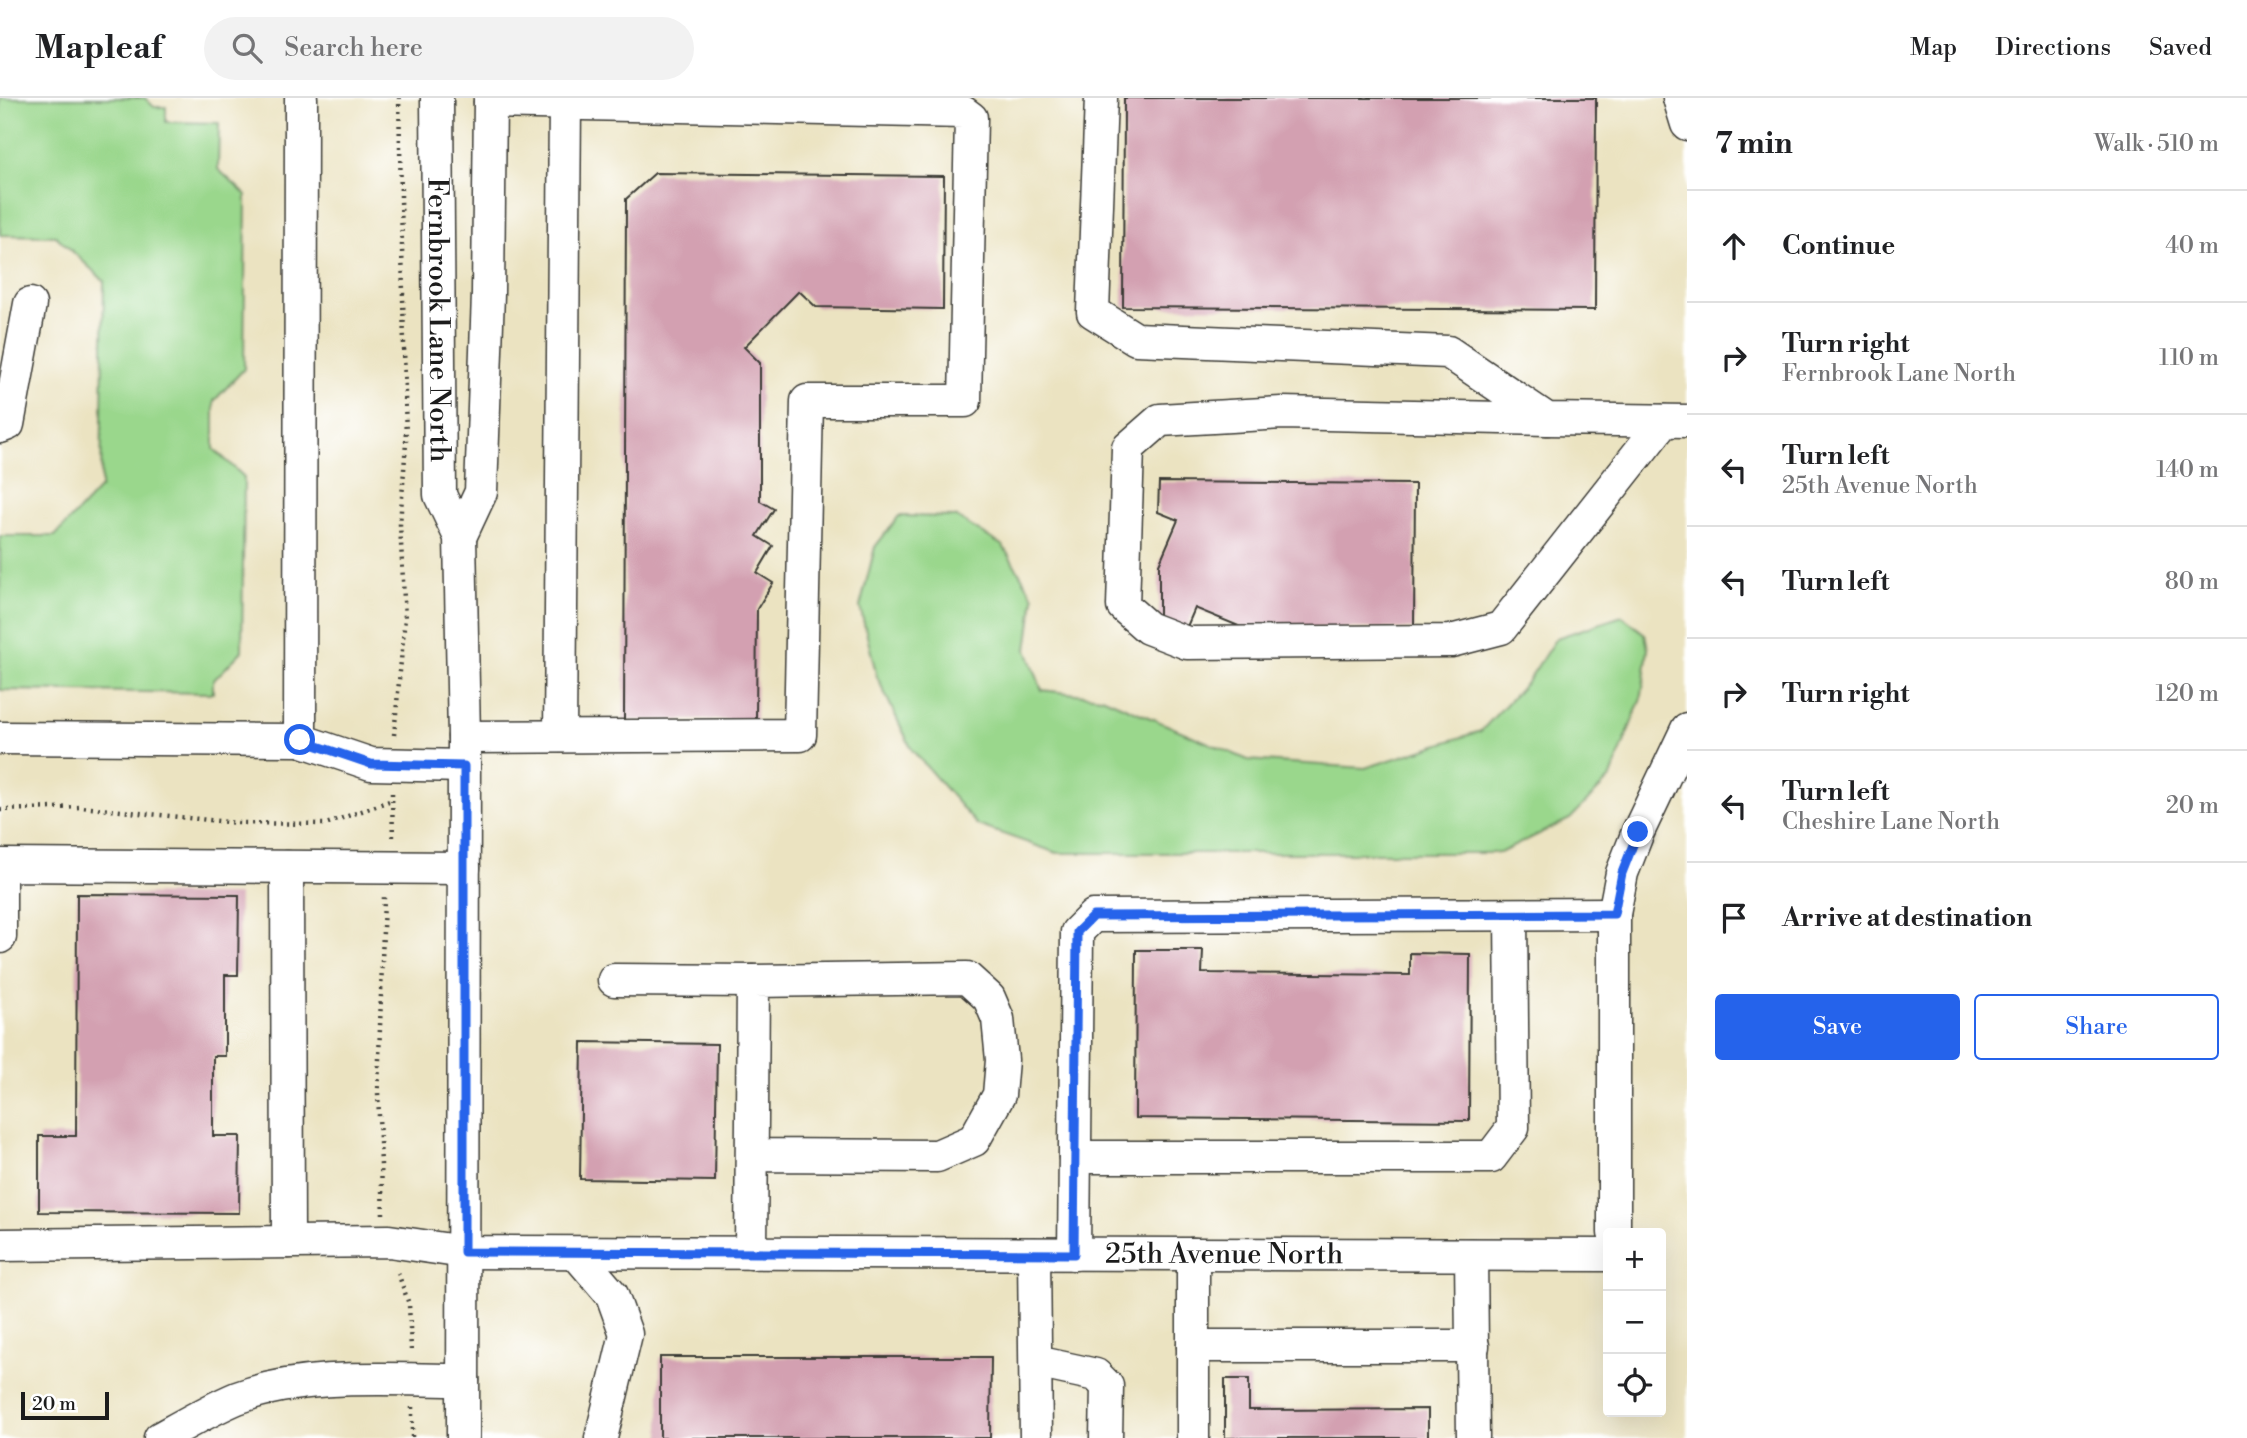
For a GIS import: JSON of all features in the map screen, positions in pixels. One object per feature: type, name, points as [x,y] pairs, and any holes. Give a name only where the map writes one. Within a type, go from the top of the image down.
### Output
[{"type":"street","points":[[300,740],[301,98]]},
{"type":"street","name":"Fernbrook Lane North","points":[[437,98],[440,495],[460,537],[464,751],[463,1438]]},
{"type":"street","points":[[1101,98],[1093,312],[1136,339],[1448,352],[1547,419]]},
{"type":"street","points":[[1679,98],[1687,124]]},
{"type":"street","points":[[0,738],[300,740],[371,764],[560,736],[800,735],[807,401],[965,401],[971,118],[963,112],[490,100]]},
{"type":"street","name":"Fernbrook Lane North","points":[[460,537],[481,492],[488,294],[490,100]]},
{"type":"street","points":[[560,736],[565,102]]},
{"type":"street","points":[[0,427],[8,424],[30,304]]},
{"type":"street","points":[[1282,413],[1675,421],[1501,628],[1451,641],[1187,643],[1148,628],[1123,606],[1128,448],[1160,420],[1282,413]]},
{"type":"street","points":[[1614,1228],[1614,914],[1622,873],[1638,832],[1687,729]]},
{"type":"street","points":[[0,937],[0,865],[464,867]]},
{"type":"street","points":[[287,867],[288,1242]]},
{"type":"street","points":[[1074,1254],[1077,932],[1093,916],[1614,914]]},
{"type":"street","points":[[1075,1157],[1491,1157],[1513,1128],[1511,915]]},
{"type":"street","points":[[614,980],[967,978],[989,998],[998,1019],[1002,1059],[999,1095],[987,1121],[974,1140],[937,1156],[752,1155]]},
{"type":"street","points":[[751,1253],[753,981]]},
{"type":"street","name":"25th Avenue North","points":[[0,1245],[389,1241],[464,1252],[1603,1255]]},
{"type":"street","points":[[576,1252],[612,1295],[626,1334],[601,1438]]},
{"type":"street","points":[[1034,1254],[1036,1438]]},
{"type":"street","points":[[1192,1255],[1193,1438]]},
{"type":"street","points":[[1471,1255],[1473,1438]]},
{"type":"street","points":[[1192,1346],[1473,1346]]},
{"type":"street","points":[[1035,1362],[1096,1375],[1107,1386],[1106,1438]]},
{"type":"street","points":[[160,1438],[238,1398],[283,1385],[346,1381],[463,1380]]},
{"type":"path","points":[[0,810],[80,807],[238,822],[326,824],[392,800]]},
{"type":"green space","points":[[0,98],[145,98],[154,107],[166,107],[166,122],[219,123],[218,169],[246,195],[244,369],[214,401],[214,449],[244,477],[242,651],[213,681],[213,693],[0,690],[0,536],[55,536],[101,487],[104,281],[56,236],[0,235]]},
{"type":"green space","points":[[899,516],[956,517],[1003,546],[1034,597],[1027,650],[1042,690],[1102,697],[1248,760],[1365,768],[1481,731],[1528,681],[1556,638],[1622,616],[1645,634],[1648,649],[1642,695],[1611,777],[1570,819],[1500,853],[1057,853],[977,825],[912,750],[877,677],[860,607],[875,547]]},
{"type":"building","points":[[1124,98],[1596,98],[1595,310],[1123,307]]},
{"type":"building","points":[[655,173],[944,176],[943,309],[816,307],[799,291],[744,347],[760,363],[760,501],[774,509],[757,536],[773,546],[757,573],[773,583],[757,609],[756,720],[624,720],[626,199]]},
{"type":"building","points":[[1159,482],[1415,484],[1414,629],[1241,627],[1195,608],[1186,629],[1159,617],[1159,564],[1178,520],[1158,512]]},
{"type":"building","points":[[77,894],[239,895],[238,975],[225,975],[225,1056],[213,1056],[213,1136],[240,1136],[239,1213],[39,1212],[39,1136],[76,1136]]},
{"type":"building","points":[[1136,950],[1203,950],[1202,973],[1410,975],[1410,953],[1470,954],[1469,1121],[1135,1118]]},
{"type":"building","points":[[582,1042],[717,1044],[715,1181],[580,1179]]},
{"type":"building","points":[[660,1357],[991,1357],[990,1438],[660,1438]]},
{"type":"building","points":[[1225,1379],[1249,1379],[1249,1410],[1428,1409],[1428,1438],[1225,1438]]},
{"type":"route","points":[[300,740],[371,764],[464,766],[464,1252],[1074,1254],[1077,932],[1093,916],[1614,914],[1622,873],[1638,832]]}]
